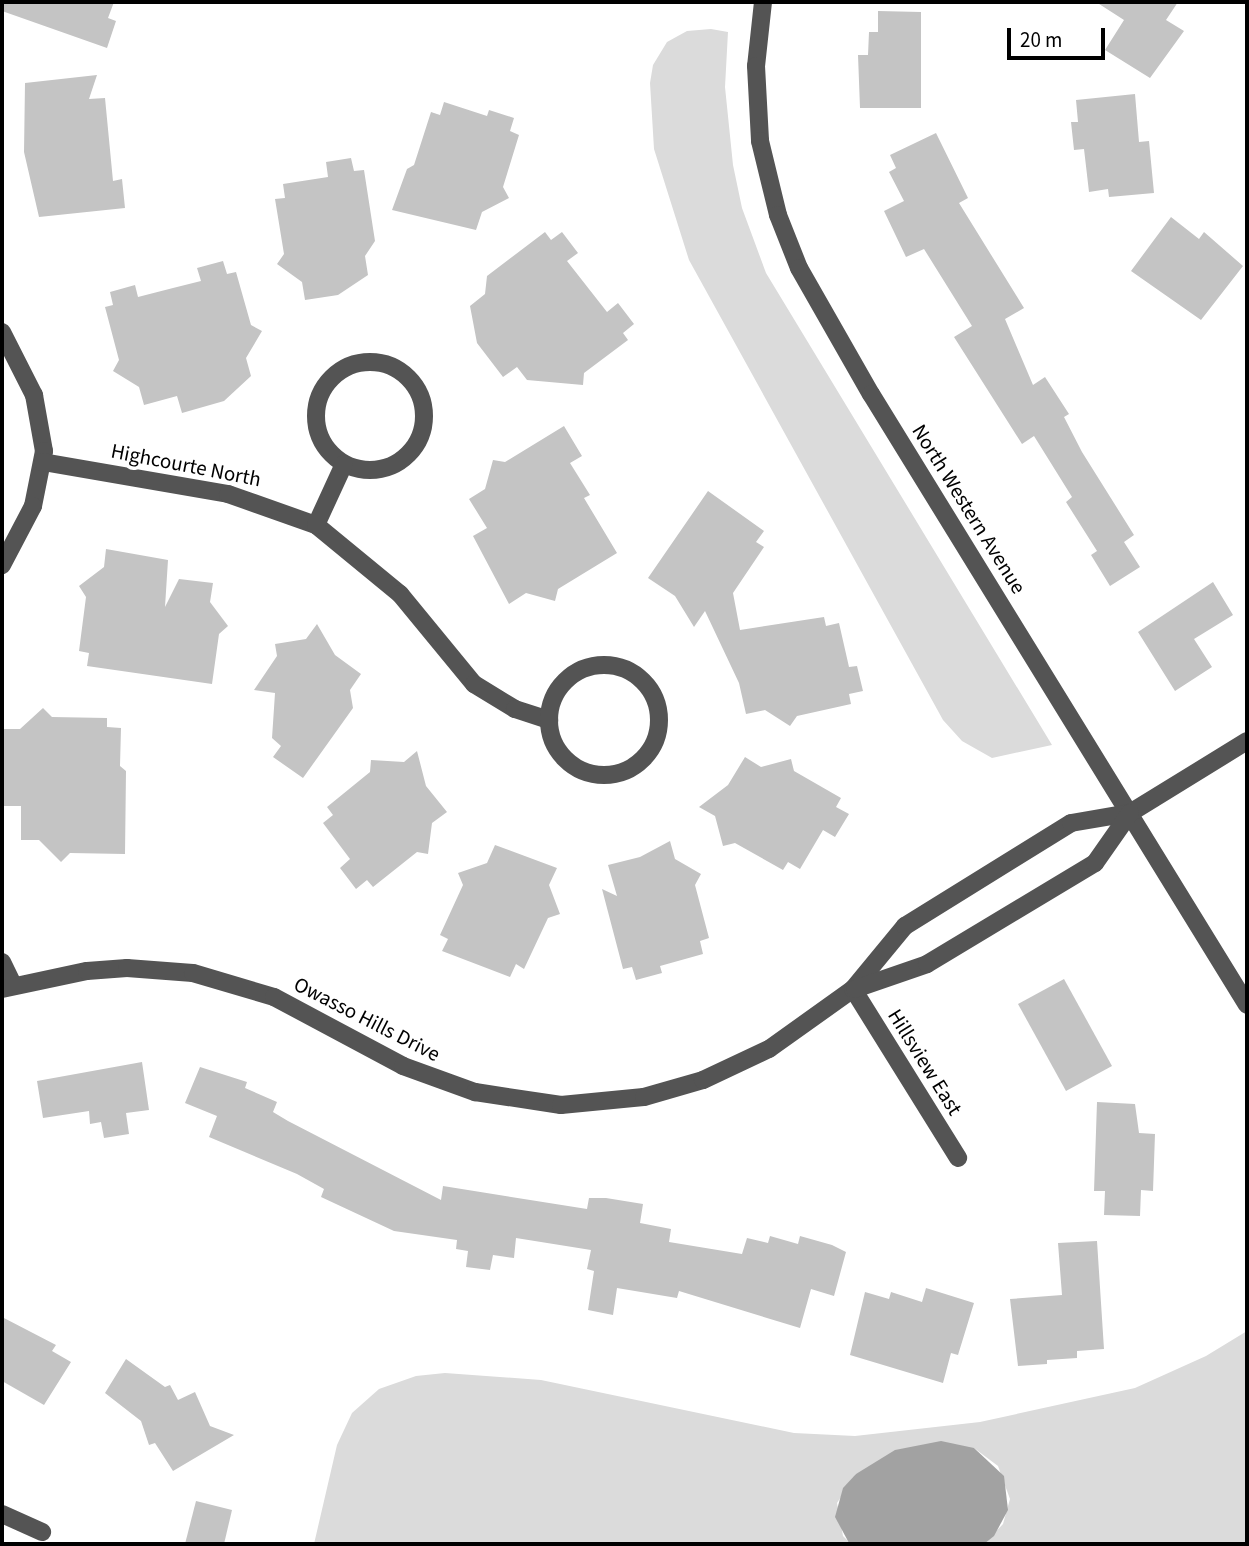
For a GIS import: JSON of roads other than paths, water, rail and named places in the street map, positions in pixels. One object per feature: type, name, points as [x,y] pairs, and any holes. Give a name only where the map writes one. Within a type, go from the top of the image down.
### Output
[{"type":"street","name":"North Western Avenue","points":[[763,2],[756,66],[760,141],[790,250],[858,372],[1247,1005]]},
{"type":"street","points":[[2,332],[33,395],[42,431],[43,462],[33,506],[2,565]]},
{"type":"street","points":[[370,362],[393,367],[412,381],[422,401],[424,424],[416,445],[400,461],[378,470],[344,464],[326,449],[317,426],[321,392],[347,367],[370,362]]},
{"type":"street","name":"Highcourte North","points":[[43,462],[228,494],[316,525],[400,594],[474,684],[515,709],[549,719]]},
{"type":"street","points":[[316,525],[344,464]]},
{"type":"street","points":[[602,665],[636,675],[652,692],[659,715],[655,740],[641,761],[606,775],[581,771],[561,755],[549,719],[561,686],[579,671],[602,665]]},
{"type":"street","points":[[853,989],[905,926],[1071,823],[1129,813],[1247,741]]},
{"type":"street","points":[[853,989],[927,964],[1095,863],[1129,813]]},
{"type":"street","points":[[2,962],[7,987]]},
{"type":"street","name":"Owasso Hills Drive","points":[[7,987],[52,975],[127,968],[203,975],[287,1002],[379,1054],[446,1084],[526,1102],[581,1105],[663,1093],[722,1073],[769,1049],[853,989]]},
{"type":"street","name":"Hillsview East","points":[[853,989],[958,1158]]},
{"type":"street","points":[[2,1514],[42,1532]]}]
